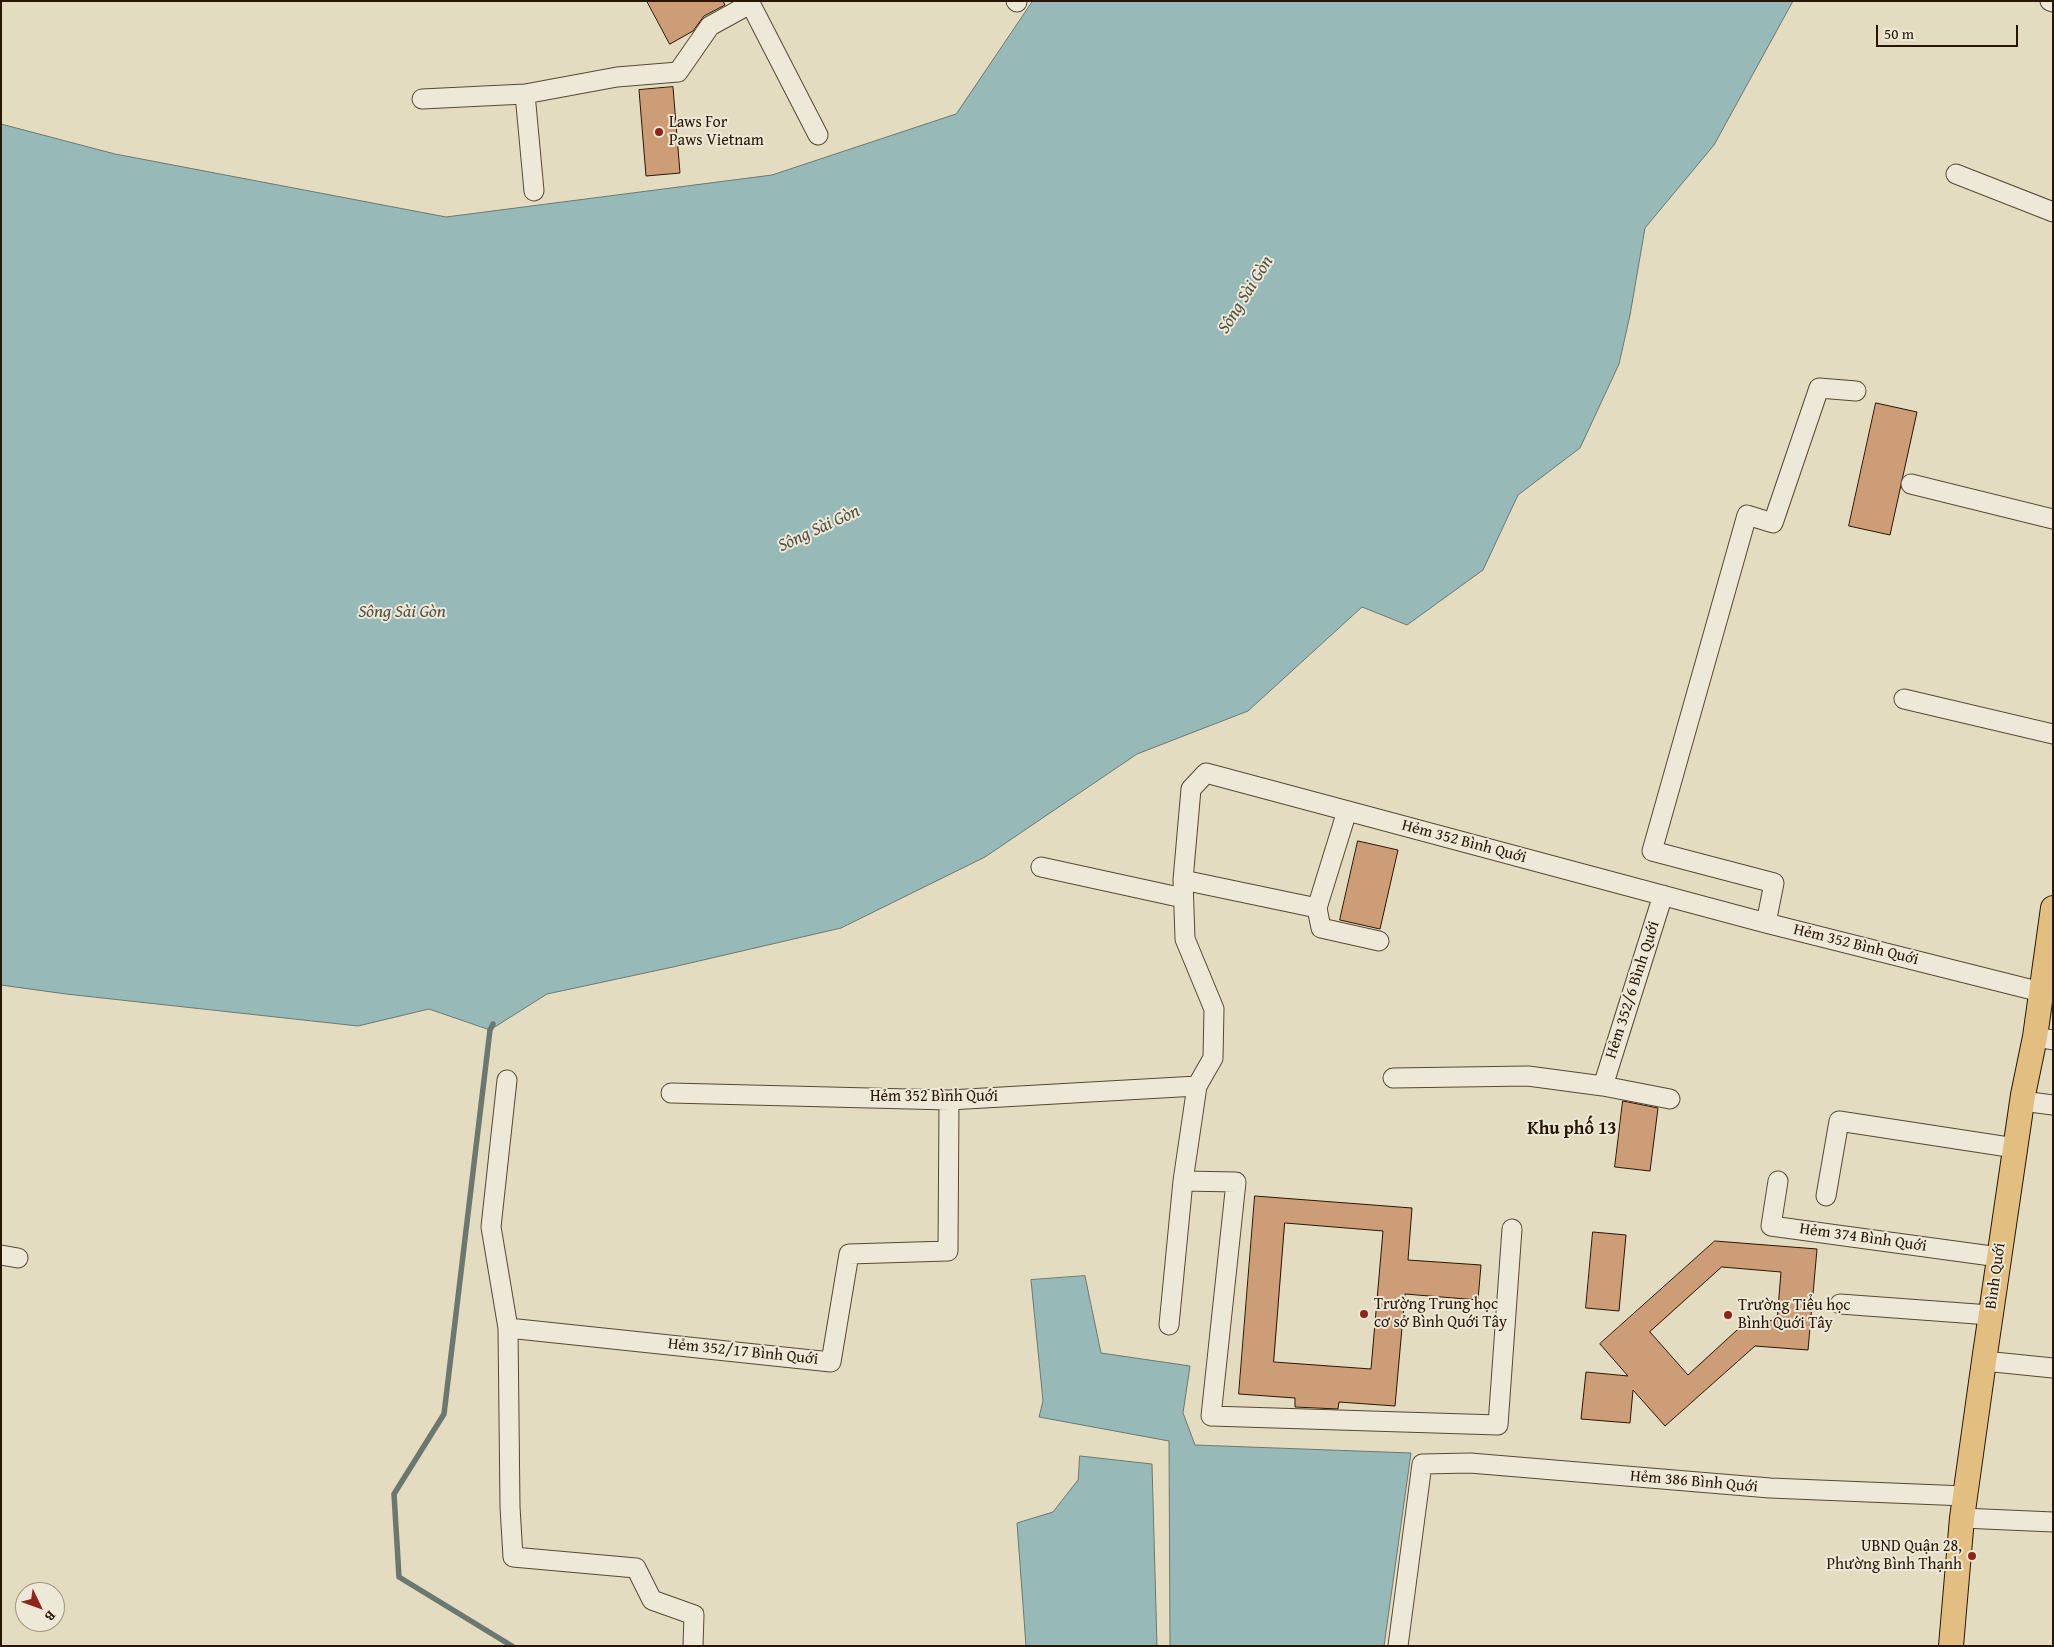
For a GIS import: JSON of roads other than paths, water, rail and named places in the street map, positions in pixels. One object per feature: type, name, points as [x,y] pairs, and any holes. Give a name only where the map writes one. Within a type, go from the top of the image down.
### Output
[{"type":"main road","name":"Bình Quới","points":[[1950,1646],[1964,1507],[2022,1101],[2044,1038],[2041,992],[2053,908]]},
{"type":"street","points":[[422,99],[525,94],[617,77],[678,72],[710,26],[749,3],[818,135]]},
{"type":"street","points":[[525,94],[534,191]]},
{"type":"street","points":[[1956,174],[2053,212]]},
{"type":"street","points":[[1766,923],[1774,883],[1652,851],[1747,515],[1773,524],[1819,388],[1856,391]]},
{"type":"street","points":[[1911,484],[2053,519]]},
{"type":"street","points":[[1904,699],[2053,734]]},
{"type":"street","name":"Hẻm 352 Bình Quới","points":[[1169,1325],[1183,1182],[1197,1086],[1213,1058],[1214,1009],[1184,939],[1183,889],[1191,788],[1206,773],[1766,923],[2041,992]]},
{"type":"street","points":[[1347,811],[1317,908],[1321,928],[1379,941]]},
{"type":"street","points":[[1041,867],[1317,908]]},
{"type":"street","name":"Hẻm 352/6 Bình Quới","points":[[1603,1086],[1663,895]]},
{"type":"street","points":[[1393,1078],[1528,1076],[1603,1086],[1670,1099]]},
{"type":"street","points":[[507,1080],[491,1227],[508,1328],[510,1497],[513,1557],[636,1568],[652,1600],[694,1615],[693,1646]]},
{"type":"street","name":"Hẻm 352 Bình Quới","points":[[671,1093],[949,1100],[1197,1086]]},
{"type":"street","name":"Hẻm 352/17 Bình Quới","points":[[508,1328],[831,1362],[849,1254],[948,1251],[949,1100]]},
{"type":"street","points":[[2022,1101],[2053,1105]]},
{"type":"street","points":[[1826,1196],[1839,1122],[2015,1148]]},
{"type":"street","name":"Hẻm 374 Bình Quới","points":[[1778,1181],[1771,1226],[1999,1256]]},
{"type":"street","points":[[1183,1182],[1236,1182],[1211,1416],[1498,1425],[1512,1229]]},
{"type":"street","points":[[1840,1304],[1990,1315]]},
{"type":"street","points":[[1984,1361],[2053,1368]]},
{"type":"street","name":"Hẻm 386 Bình Quới","points":[[1398,1646],[1422,1464],[1470,1462],[1770,1488],[1964,1507],[2053,1522]]},
{"type":"water","name":"Sông Sài Gòn","points":[[1033,1],[1793,1],[1714,145],[1645,228],[1630,315],[1619,364],[1580,448],[1518,495],[1483,570],[1407,625],[1362,607],[1248,711],[1137,754],[985,857],[841,928],[547,994],[490,1030],[429,1009],[358,1026],[66,994],[1,985],[1,124],[115,154],[446,217],[772,175],[956,114]]},
{"type":"water","points":[[1085,1276],[1101,1353],[1190,1366],[1183,1413],[1195,1445],[1411,1453],[1384,1646],[1170,1646],[1169,1441],[1039,1417],[1043,1401],[1031,1280]]},
{"type":"water","points":[[1080,1456],[1152,1464],[1157,1646],[1026,1646],[1017,1523],[1053,1512],[1078,1480]]},
{"type":"waterway","points":[[493,1024],[490,1030],[444,1414],[394,1494],[399,1577],[512,1646]]},
{"type":"place","name":"Laws For Paws Vietnam","points":[[659,132]]},
{"type":"place","name":"Trường Trung học cơ sở Bình Quới Tây","points":[[1364,1314]]},
{"type":"place","name":"Trường Tiểu học Bình Quới Tây","points":[[1728,1315]]},
{"type":"place","name":"UBND Quận 28, Phường Bình Thạnh","points":[[1972,1556]]},
{"type":"district","name":"Khu phố 13","points":[[1572,1129]]}]
